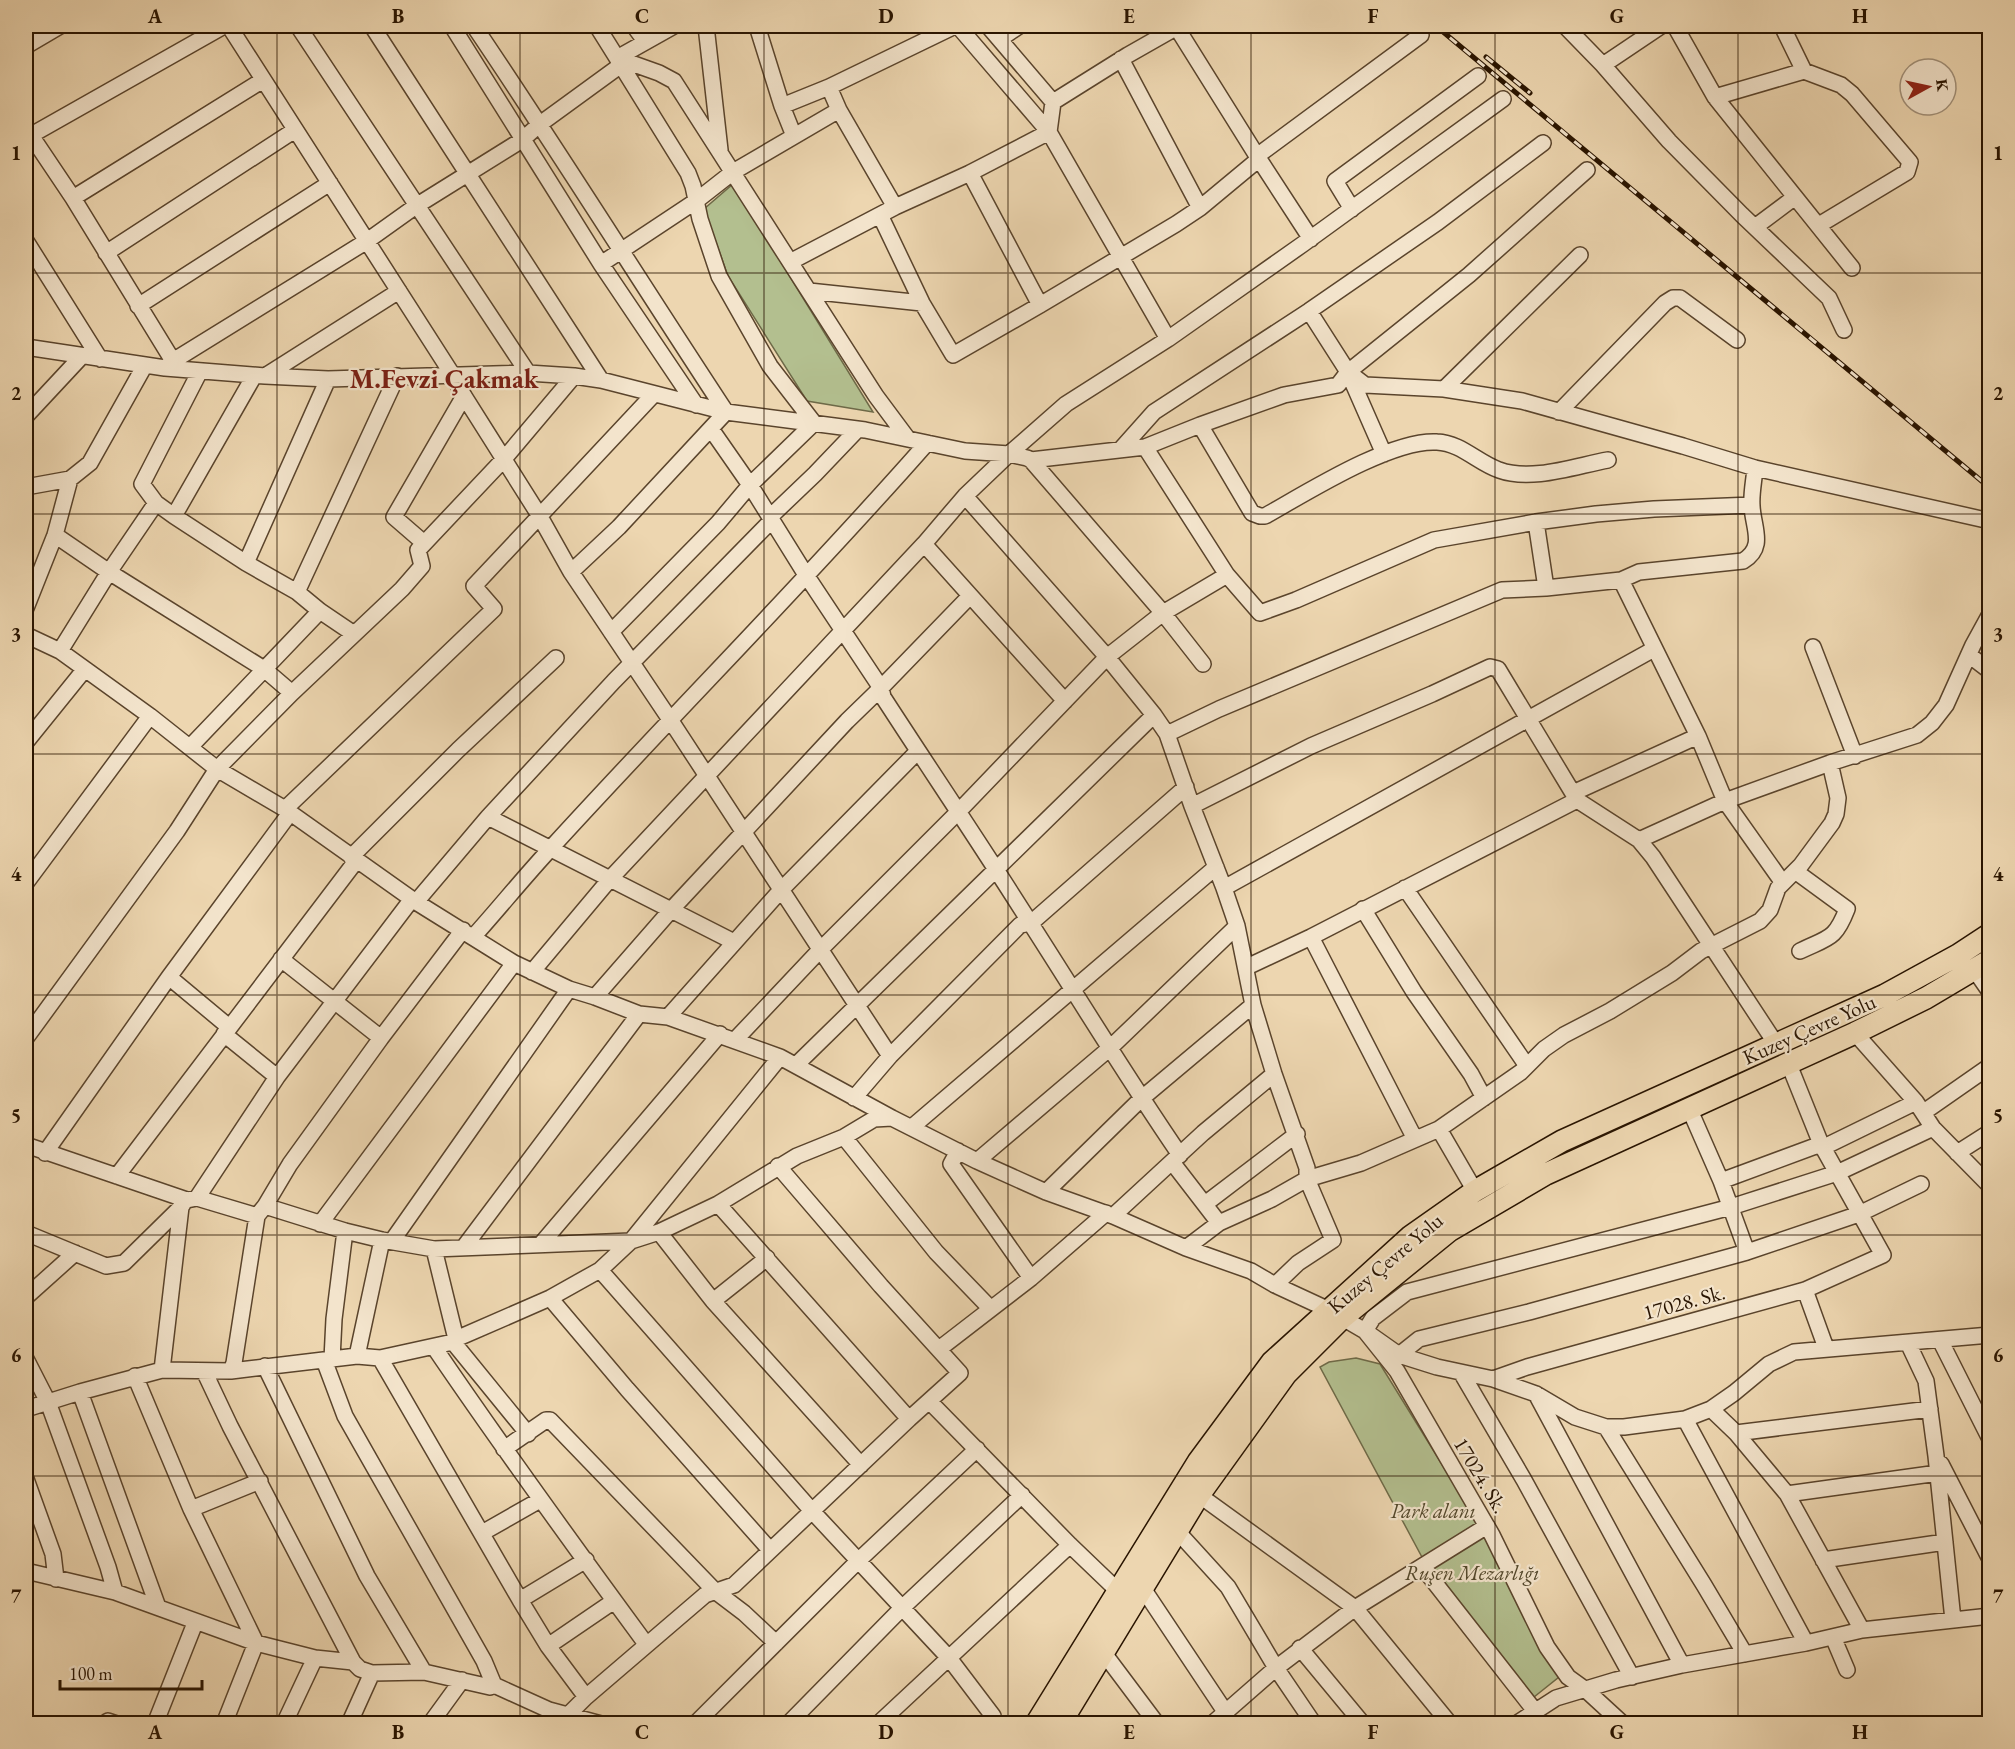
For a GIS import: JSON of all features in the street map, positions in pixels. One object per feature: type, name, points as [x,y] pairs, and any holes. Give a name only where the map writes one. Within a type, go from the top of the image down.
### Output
[{"type":"highway","name":"Kuzey Çevre Yolu","points":[[1063,1722],[1199,1495],[1286,1374],[1336,1314],[1411,1236],[1475,1191],[1562,1141],[1885,995],[1958,956],[1989,934]]},
{"type":"highway","name":"Kuzey Çevre Yolu","points":[[1036,1724],[1198,1462],[1272,1362],[1449,1231],[1546,1174],[1855,1033],[1926,998],[1982,964]]},
{"type":"street","points":[[26,46],[60,26]]},
{"type":"street","points":[[27,132],[203,26]]},
{"type":"street","points":[[27,132],[224,26]]},
{"type":"street","points":[[229,26],[452,374],[539,515],[571,572],[890,1056]]},
{"type":"street","points":[[298,26],[528,373]]},
{"type":"street","points":[[372,26],[601,381]]},
{"type":"street","points":[[452,26],[601,264],[696,405]]},
{"type":"street","points":[[474,26],[726,412]]},
{"type":"street","points":[[597,26],[688,173],[719,276],[770,366],[814,423]]},
{"type":"street","points":[[634,26],[645,41]]},
{"type":"street","points":[[169,364],[367,241],[416,206],[522,140],[645,41],[674,26]]},
{"type":"street","points":[[706,26],[721,153]]},
{"type":"street","points":[[757,26],[782,106],[794,136]]},
{"type":"street","points":[[782,106],[829,87],[957,26],[1049,132],[1168,339]]},
{"type":"street","points":[[988,26],[1053,102],[1049,132]]},
{"type":"street","points":[[999,39],[1019,26]]},
{"type":"street","points":[[1565,26],[1603,65],[1669,141],[1829,298],[1844,330]]},
{"type":"street","points":[[1603,65],[1661,26]]},
{"type":"street","points":[[1675,26],[1715,97],[1852,268]]},
{"type":"street","points":[[1782,26],[1804,71]]},
{"type":"street","points":[[1053,102],[1121,59],[1178,27],[1258,158],[1311,239]]},
{"type":"street","points":[[880,215],[922,303],[953,354],[1040,305],[1200,208],[1258,158],[1421,34]]},
{"type":"street","points":[[1121,59],[1200,208]]},
{"type":"street","points":[[619,62],[659,73],[674,81],[876,396],[908,439]]},
{"type":"street","points":[[1715,97],[1804,71],[1841,85],[1852,94],[1910,162],[1907,172],[1819,225]]},
{"type":"street","points":[[1352,208],[1335,181],[1478,76]]},
{"type":"street","points":[[73,198],[263,80]]},
{"type":"street","points":[[829,87],[839,110],[895,207]]},
{"type":"street","points":[[532,972],[610,879],[924,544],[965,496],[1009,454],[1066,404],[1168,339],[1311,239],[1503,99]]},
{"type":"street","points":[[601,264],[696,201],[733,172],[839,110]]},
{"type":"street","points":[[106,253],[296,130]]},
{"type":"street","points":[[27,132],[73,198],[138,306],[169,364]]},
{"type":"street","points":[[790,262],[895,207],[970,173],[1049,132]]},
{"type":"street","points":[[1121,449],[1154,412],[1309,311],[1438,222],[1544,143]]},
{"type":"street","points":[[1031,460],[1145,447],[1200,424],[1284,395],[1338,385],[1348,372],[1469,275],[1587,170]]},
{"type":"street","points":[[970,173],[1040,305]]},
{"type":"street","points":[[138,306],[330,183]]},
{"type":"street","points":[[1755,227],[1795,197]]},
{"type":"street","points":[[26,241],[100,359]]},
{"type":"street","points":[[1444,389],[1580,255]]},
{"type":"street","points":[[174,516],[259,376],[399,291]]},
{"type":"street","points":[[809,291],[922,303]]},
{"type":"street","points":[[1558,412],[1665,303],[1673,298],[1680,298],[1737,340]]},
{"type":"street","points":[[1309,311],[1348,372],[1384,454]]},
{"type":"street","points":[[26,347],[145,366],[169,364],[200,371],[259,376],[328,379],[528,373],[574,376],[726,412],[858,429],[965,451],[1009,454],[1027,458],[1163,613],[1203,664]]},
{"type":"street","points":[[26,416],[81,357]]},
{"type":"street","points":[[26,487],[70,479],[90,463],[145,366]]},
{"type":"street","points":[[200,371],[142,484],[156,503],[174,516],[246,563],[297,592],[354,634]]},
{"type":"street","points":[[1348,372],[1365,384],[1444,389],[1522,401],[1755,468],[1989,521]]},
{"type":"street","points":[[297,592],[397,376]]},
{"type":"street","points":[[26,1038],[177,831],[217,768],[402,589],[422,566],[418,550],[504,459],[574,376]]},
{"type":"street","points":[[246,563],[328,379]]},
{"type":"street","points":[[45,1153],[288,811],[494,609],[474,586],[654,394]]},
{"type":"street","points":[[424,543],[394,517],[464,396]]},
{"type":"street","points":[[571,572],[619,527],[726,412]]},
{"type":"street","points":[[611,632],[718,523],[750,485],[814,423]]},
{"type":"street","points":[[1200,424],[1252,513],[1260,516],[1265,516],[1365,462],[1399,448],[1437,442],[1461,449],[1498,470],[1516,474],[1539,473],[1608,460]]},
{"type":"street","points":[[711,429],[750,485],[881,688],[883,697],[996,868],[1110,1048],[1176,1159],[1219,1224]]},
{"type":"street","points":[[26,1233],[106,1266],[124,1263],[188,1202],[277,1077],[414,900],[632,662],[858,429]]},
{"type":"street","points":[[231,1371],[261,1211],[290,1164],[381,1038],[468,933],[671,721],[857,522],[927,443]]},
{"type":"street","points":[[1145,447],[1227,575],[1260,614],[1434,540],[1536,522],[1654,509],[1752,505]]},
{"type":"street","points":[[1167,735],[1219,709],[1502,590],[1621,580],[1639,572],[1743,561],[1752,556],[1758,542],[1752,505],[1755,468]]},
{"type":"street","points":[[26,608],[55,535],[70,479]]},
{"type":"street","points":[[965,496],[1107,657],[1155,715],[1167,735],[1224,888],[1247,967],[1253,1005],[1274,1074],[1297,1134],[1307,1168],[1307,1179],[1333,1240],[1298,1263],[1275,1285]]},
{"type":"street","points":[[60,651],[109,572],[156,503]]},
{"type":"street","points":[[1536,522],[1546,588]]},
{"type":"street","points":[[55,535],[109,572],[264,669],[292,693]]},
{"type":"street","points":[[924,544],[1065,700]]},
{"type":"street","points":[[735,1040],[1107,657],[1163,613],[1227,575]]},
{"type":"street","points":[[1621,580],[1698,736],[1725,801],[1783,883]]},
{"type":"street","points":[[596,997],[671,910],[970,596]]},
{"type":"street","points":[[190,747],[320,611]]},
{"type":"street","points":[[1639,840],[1725,801],[1803,772],[1917,735],[1932,723],[1946,705],[1989,614]]},
{"type":"street","points":[[26,635],[60,651],[217,768],[288,811],[353,859],[514,963],[568,989],[639,1014],[668,1017],[780,1057],[892,1118],[1046,1192],[1110,1215],[1186,1248],[1251,1271],[1336,1314],[1399,1355],[1462,1374],[1492,1379],[1536,1395],[1575,1417],[1606,1427],[1624,1427],[1685,1419],[1711,1409],[1769,1364],[1794,1352],[1989,1335]]},
{"type":"street","points":[[1813,647],[1855,756]]},
{"type":"street","points":[[1224,888],[1654,649]]},
{"type":"street","points":[[1969,655],[1989,671]]},
{"type":"street","points":[[117,1176],[281,959],[353,859],[458,750],[556,658]]},
{"type":"street","points":[[1192,806],[1311,746],[1490,667],[1498,669],[1575,797],[1639,840],[1653,857],[1776,1044]]},
{"type":"street","points":[[26,742],[85,669]]},
{"type":"street","points":[[796,1065],[1155,715]]},
{"type":"street","points":[[26,883],[150,716]]},
{"type":"street","points":[[1247,967],[1311,937],[1575,797],[1698,736]]},
{"type":"street","points":[[668,1017],[781,890],[918,751]]},
{"type":"street","points":[[1186,1248],[1219,1224],[1272,1199],[1307,1179],[1361,1163],[1439,1129],[1527,1066],[1544,1048],[1564,1035],[1610,1011],[1712,945],[1760,921],[1770,910],[1779,888],[1832,823],[1836,814],[1838,798],[1830,763]]},
{"type":"street","points":[[854,1098],[890,1056],[1020,925],[1030,923],[1186,788]]},
{"type":"street","points":[[488,817],[734,942]]},
{"type":"street","points":[[912,1127],[1216,867]]},
{"type":"street","points":[[1795,871],[1847,909],[1840,928],[1833,935],[1800,951]]},
{"type":"street","points":[[1405,888],[1527,1066]]},
{"type":"street","points":[[1364,909],[1414,992],[1484,1098]]},
{"type":"street","points":[[978,1161],[1110,1048],[1236,926]]},
{"type":"street","points":[[1311,937],[1415,1139]]},
{"type":"street","points":[[281,959],[381,1038]]},
{"type":"street","points":[[320,1224],[514,963]]},
{"type":"street","points":[[1982,964],[1989,989]]},
{"type":"street","points":[[169,977],[277,1077]]},
{"type":"street","points":[[357,1356],[387,1240],[568,989]]},
{"type":"street","points":[[1046,1192],[1141,1099],[1253,1005]]},
{"type":"street","points":[[464,1247],[639,1014]]},
{"type":"street","points":[[1855,1033],[1920,1107],[1934,1128],[1989,1186]]},
{"type":"street","points":[[541,1245],[720,1034]]},
{"type":"street","points":[[26,1409],[162,1370],[231,1371],[357,1356],[380,1358],[434,1347],[550,1298],[600,1270],[631,1241],[780,1057]]},
{"type":"street","points":[[1788,1062],[1822,1145],[1859,1214]]},
{"type":"street","points":[[1721,1181],[1920,1107],[1989,1066]]},
{"type":"street","points":[[939,1349],[1110,1215],[1274,1074]]},
{"type":"street","points":[[1689,1108],[1721,1181],[1747,1252]]},
{"type":"street","points":[[26,1145],[188,1202],[261,1211],[434,1249],[631,1241],[659,1232],[718,1204],[778,1166],[844,1137],[874,1119],[892,1118]]},
{"type":"street","points":[[1365,1331],[1373,1318],[1407,1292],[1731,1207],[1837,1173],[1934,1128]]},
{"type":"street","points":[[1439,1129],[1475,1191]]},
{"type":"street","points":[[1957,1153],[1989,1132]]},
{"type":"street","points":[[1205,1204],[1297,1134]]},
{"type":"street","points":[[844,1137],[936,1252],[990,1308]]},
{"type":"street","points":[[958,1151],[951,1164],[1031,1278]]},
{"type":"street","points":[[563,1719],[646,1644],[705,1595],[734,1585],[960,1373],[881,1286],[778,1166]]},
{"type":"street","points":[[1399,1355],[1419,1339],[1529,1312],[1747,1252],[1859,1214],[1921,1184]]},
{"type":"street","points":[[162,1370],[188,1202]]},
{"type":"street","points":[[718,1204],[909,1419]]},
{"type":"street","name":"17028. Sk.","points":[[1492,1379],[1538,1364],[1805,1290],[1882,1255],[1859,1214]]},
{"type":"street","points":[[345,1231],[328,1359],[345,1416],[484,1660],[494,1685]]},
{"type":"street","points":[[659,1232],[713,1301],[861,1465]]},
{"type":"street","points":[[434,1249],[454,1340],[528,1434]]},
{"type":"street","points":[[26,1297],[75,1253]]},
{"type":"street","points":[[713,1301],[767,1258]]},
{"type":"street","points":[[600,1270],[812,1510],[949,1658],[993,1716],[984,1724]]},
{"type":"street","points":[[1805,1290],[1826,1348]]},
{"type":"street","points":[[550,1298],[627,1389],[770,1550]]},
{"type":"street","name":"17024. Sk.","points":[[1365,1331],[1397,1371],[1487,1527],[1547,1647],[1568,1677],[1586,1690],[1623,1724]]},
{"type":"street","points":[[1940,1340],[1989,1439]]},
{"type":"street","points":[[1908,1343],[1926,1381],[1953,1620]]},
{"type":"street","points":[[434,1347],[540,1500],[646,1644]]},
{"type":"street","points":[[380,1358],[520,1600],[548,1646],[586,1697]]},
{"type":"street","points":[[26,1359],[48,1402],[115,1592]]},
{"type":"street","points":[[265,1366],[367,1576],[424,1672]]},
{"type":"street","points":[[204,1371],[353,1662],[360,1669],[372,1673],[424,1672],[490,1687],[494,1685],[549,1710],[563,1719],[601,1724]]},
{"type":"street","points":[[1462,1374],[1524,1480],[1632,1677]]},
{"type":"street","points":[[135,1376],[191,1509],[256,1643],[224,1724]]},
{"type":"street","points":[[80,1392],[158,1607]]},
{"type":"street","points":[[1536,1395],[1682,1665]]},
{"type":"street","points":[[930,1402],[1118,1591]]},
{"type":"street","points":[[1711,1409],[1736,1433],[1786,1494],[1862,1630]]},
{"type":"street","points":[[1736,1433],[1930,1409]]},
{"type":"street","points":[[1685,1419],[1806,1643]]},
{"type":"street","points":[[504,1449],[546,1420],[550,1420],[715,1591],[744,1613],[776,1643]]},
{"type":"street","points":[[1606,1427],[1745,1654]]},
{"type":"street","points":[[695,1724],[859,1560],[977,1449]]},
{"type":"street","points":[[1936,1456],[1989,1559]]},
{"type":"street","points":[[1786,1494],[1938,1473]]},
{"type":"street","points":[[26,1479],[53,1554],[56,1579]]},
{"type":"street","points":[[191,1509],[260,1481]]},
{"type":"street","points":[[788,1724],[903,1607],[1022,1495]]},
{"type":"street","points":[[1199,1495],[1355,1608],[1450,1724]]},
{"type":"street","points":[[482,1533],[540,1500]]},
{"type":"street","points":[[1212,1724],[1300,1648],[1355,1608],[1487,1527]]},
{"type":"street","points":[[1177,1531],[1228,1587],[1276,1668],[1314,1724]]},
{"type":"street","points":[[1824,1560],[1945,1542]]},
{"type":"street","points":[[878,1724],[1070,1545]]},
{"type":"street","points":[[520,1600],[586,1560]]},
{"type":"street","points":[[1428,1564],[1424,1569],[1535,1711]]},
{"type":"street","points":[[26,1587],[27,1569],[56,1579],[115,1592],[195,1623],[256,1643],[315,1658],[353,1662]]},
{"type":"street","points":[[1142,1587],[1226,1713]]},
{"type":"street","points":[[548,1646],[614,1601]]},
{"type":"street","points":[[1516,1724],[1556,1698],[1616,1680],[1682,1665],[1806,1643],[1862,1630],[1989,1617]]},
{"type":"street","points":[[155,1724],[195,1623]]},
{"type":"street","points":[[1833,1637],[1847,1670]]},
{"type":"street","points":[[1300,1648],[1364,1724]]},
{"type":"street","points":[[1103,1652],[1157,1724]]},
{"type":"street","points":[[284,1724],[315,1658]]},
{"type":"street","points":[[349,1724],[372,1673]]},
{"type":"street","points":[[430,1724],[462,1680]]},
{"type":"street","points":[[104,1724],[108,1721],[117,1724]]},
{"type":"green space","points":[[733,184],[873,412],[807,401],[728,276],[704,209]]},
{"type":"green space","name":"Park alanı","points":[[1356,1358],[1380,1364],[1480,1526],[1423,1559],[1320,1367],[1329,1362]]},
{"type":"green space","name":"Ruşen Mezarlığı","points":[[1483,1532],[1559,1677],[1534,1697],[1429,1565]]},
{"type":"railway","points":[[1436,26],[1990,488]]},
{"type":"railway","points":[[1486,57],[1530,93]]},
{"type":"district","name":"M.Fevzi Çakmak","points":[[444,378]]}]
